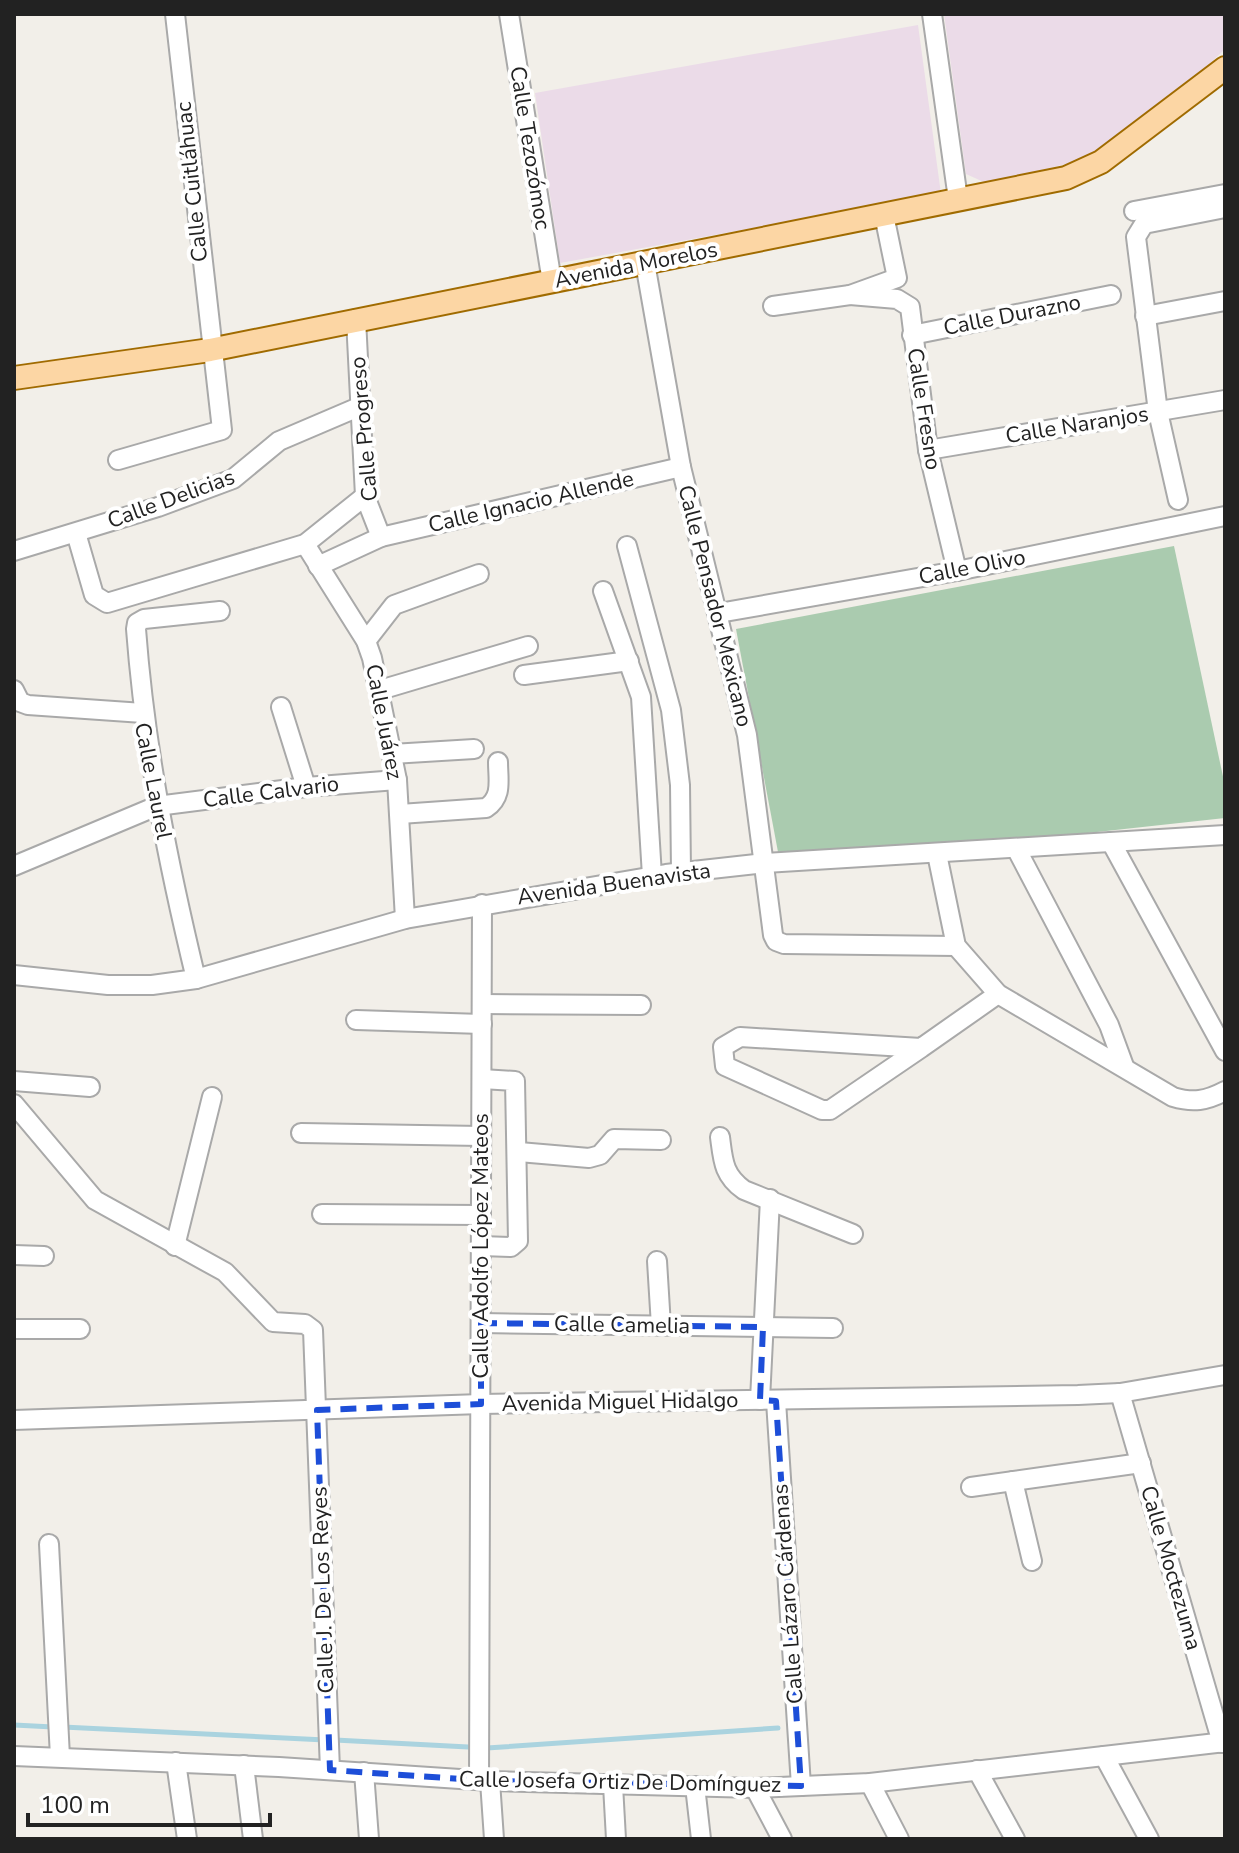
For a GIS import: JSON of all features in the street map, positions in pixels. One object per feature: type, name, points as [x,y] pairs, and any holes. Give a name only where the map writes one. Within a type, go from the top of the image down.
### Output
[{"type":"main road","name":"Avenida Morelos","points":[[14,378],[210,350],[1066,178],[1087,170],[1127,144],[1225,68]]},
{"type":"street","name":"Calle Cuitláhuac","points":[[118,460],[222,430],[210,350],[175,14]]},
{"type":"street","name":"Calle Tezozómoc","points":[[509,14],[552,282]]},
{"type":"street","points":[[932,14],[958,199]]},
{"type":"street","points":[[1136,220],[1225,194]]},
{"type":"street","points":[[1136,220],[1144,224],[1225,208]]},
{"type":"street","points":[[773,306],[850,295],[897,278],[884,215]]},
{"type":"street","points":[[1136,220],[1158,412],[1178,500]]},
{"type":"street","name":"Calle Pensador Mexicano","points":[[645,263],[681,467],[747,735],[773,935],[776,941],[784,944],[956,946]]},
{"type":"street","name":"Calle Fresno","points":[[850,295],[905,302],[913,315],[912,335],[928,450],[957,571]]},
{"type":"street","name":"Calle Durazno","points":[[912,335],[1111,295]]},
{"type":"street","points":[[1145,316],[1225,301]]},
{"type":"street","name":"Calle Progreso","points":[[356,319],[365,496],[381,537]]},
{"type":"street","name":"Calle Naranjos","points":[[928,450],[1225,400]]},
{"type":"street","name":"Calle Delicias","points":[[14,551],[233,479],[279,441],[361,406]]},
{"type":"street","name":"Calle Ignacio Allende","points":[[318,566],[381,537],[681,467]]},
{"type":"street","points":[[76,533],[94,595],[99,601],[107,603],[305,544],[365,496]]},
{"type":"street","name":"Calle Olivo","points":[[719,613],[957,571],[1225,516]]},
{"type":"street","name":"Calle Juárez","points":[[305,544],[366,641],[380,690],[397,780],[405,919]]},
{"type":"street","points":[[627,546],[671,710],[680,785],[681,872]]},
{"type":"street","points":[[366,641],[394,605],[479,574]]},
{"type":"street","points":[[603,591],[644,712],[652,876]]},
{"type":"street","points":[[143,713],[137,623],[144,619],[220,611]]},
{"type":"street","points":[[380,690],[528,646]]},
{"type":"street","points":[[524,675],[629,661]]},
{"type":"street","name":"Calle Laurel","points":[[14,690],[20,702],[28,705],[143,713],[157,806],[196,979]]},
{"type":"street","points":[[281,707],[306,787]]},
{"type":"street","points":[[392,754],[474,749]]},
{"type":"street","points":[[400,814],[486,808],[495,802],[498,794],[498,762]]},
{"type":"street","name":"Calle Calvario","points":[[14,866],[157,806],[306,787],[397,780]]},
{"type":"street","name":"Avenida Buenavista","points":[[14,975],[108,985],[152,985],[196,979],[405,919],[652,876],[765,863],[1225,835]]},
{"type":"street","points":[[1111,842],[1225,1051]]},
{"type":"street","points":[[1017,850],[1109,1025],[1124,1066]]},
{"type":"street","points":[[937,854],[956,946],[998,994],[1173,1097],[1191,1102],[1210,1099],[1225,1091]]},
{"type":"street","name":"Calle Adolfo López Mateos","points":[[482,904],[479,1749],[494,1839]]},
{"type":"street","points":[[921,1048],[740,1037],[723,1047],[721,1058],[725,1066],[822,1110],[830,1110],[921,1048],[998,994]]},
{"type":"street","points":[[482,1004],[641,1005]]},
{"type":"street","points":[[356,1020],[482,1024]]},
{"type":"street","points":[[481,1246],[511,1247],[518,1241],[519,1152],[515,1081],[482,1079]]},
{"type":"street","points":[[14,1081],[90,1087]]},
{"type":"street","points":[[14,1104],[95,1200],[175,1246],[212,1097]]},
{"type":"street","points":[[301,1133],[481,1136]]},
{"type":"street","points":[[720,1137],[724,1169],[731,1180],[744,1190],[853,1234]]},
{"type":"street","points":[[519,1152],[589,1158],[600,1155],[614,1139],[661,1140]]},
{"type":"street","points":[[768,1401],[763,1327],[770,1199]]},
{"type":"street","points":[[322,1214],[481,1215]]},
{"type":"street","name":"Calle J. De Los Reyes","points":[[175,1246],[225,1272],[273,1322],[310,1326],[317,1410],[330,1762]]},
{"type":"street","points":[[14,1255],[44,1256]]},
{"type":"street","points":[[657,1261],[661,1326]]},
{"type":"street","name":"Calle Camelia","points":[[481,1323],[833,1328]]},
{"type":"street","points":[[14,1329],[80,1329]]},
{"type":"street","name":"Avenida Miguel Hidalgo","points":[[14,1420],[481,1404],[1120,1393],[1225,1375]]},
{"type":"street","name":"Calle Moctezuma","points":[[1120,1393],[1224,1742]]},
{"type":"street","name":"Calle Lázaro Cárdenas","points":[[768,1401],[801,1786]]},
{"type":"street","points":[[971,1487],[1141,1463]]},
{"type":"street","points":[[1013,1481],[1032,1561]]},
{"type":"street","points":[[49,1544],[59,1748]]},
{"type":"street","name":"Calle Josefa Ortiz De Domínguez","points":[[14,1756],[59,1748],[176,1762],[244,1765],[330,1762],[364,1772],[485,1780],[755,1788],[870,1783],[1224,1742]]},
{"type":"street","points":[[1104,1756],[1149,1839]]},
{"type":"street","points":[[176,1762],[187,1839]]},
{"type":"street","points":[[244,1765],[253,1839]]},
{"type":"street","points":[[977,1770],[1015,1839]]},
{"type":"street","points":[[364,1772],[369,1839]]},
{"type":"street","points":[[870,1783],[899,1839]]},
{"type":"street","points":[[613,1785],[616,1839]]},
{"type":"street","points":[[695,1786],[701,1839]]},
{"type":"street","points":[[755,1788],[782,1839]]},
{"type":"highlighted area","points":[[481,1323],[763,1327],[760,1400],[776,1401],[801,1786],[490,1781],[330,1770],[317,1410],[481,1404]]},
{"type":"shaded area","points":[[944,14],[1225,14],[1225,49],[1200,73],[1083,160],[986,183],[966,174]]},
{"type":"shaded area","points":[[918,25],[941,194],[560,263],[535,93]]},
{"type":"green space","points":[[1174,546],[1225,786],[1225,818],[1042,838],[778,852],[736,629]]},
{"type":"waterway","points":[[14,1725],[53,1727]]},
{"type":"waterway","points":[[63,1727],[325,1740]]},
{"type":"waterway","points":[[335,1740],[487,1748],[778,1728]]}]
